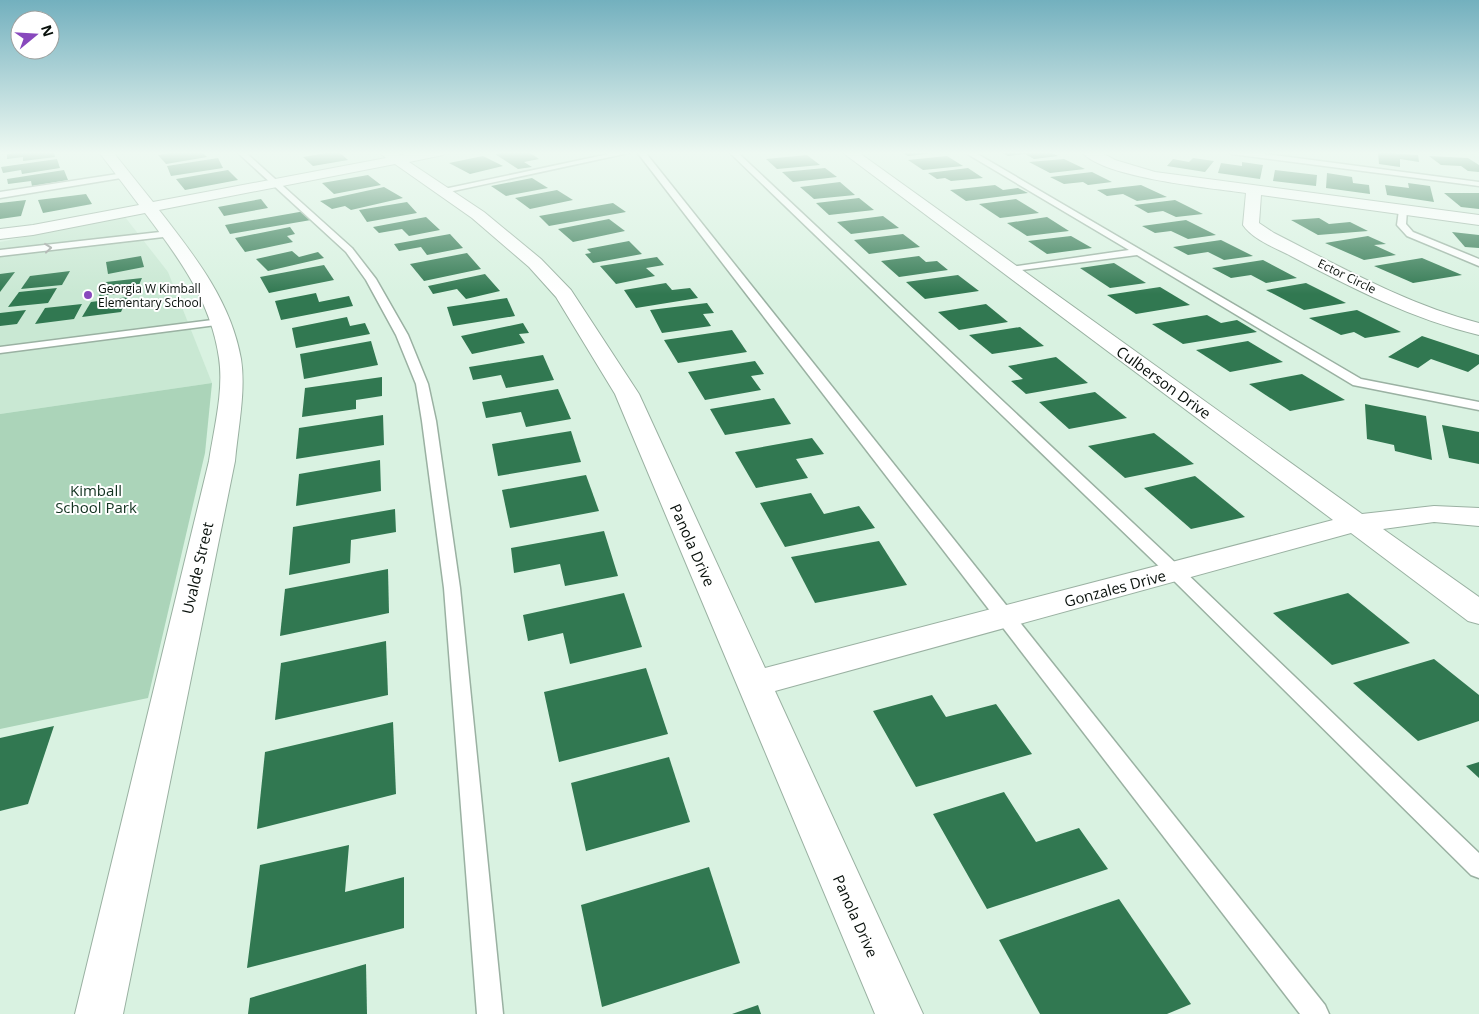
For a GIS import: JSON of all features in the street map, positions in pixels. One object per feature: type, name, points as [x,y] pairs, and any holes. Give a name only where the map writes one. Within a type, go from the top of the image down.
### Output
[{"type":"street","name":"Uvalde Street","points":[[99,1014],[222,460],[230,394],[230,359],[220,322],[207,290],[190,260],[142,199]]},
{"type":"street","points":[[0,234],[32,230],[189,199]]},
{"type":"street","name":"Panola Drive","points":[[456,199],[478,215],[536,263],[564,294],[628,394],[899,1014]]},
{"type":"street","name":"Culberson Drive","points":[[914,199],[1479,613]]},
{"type":"street","name":"Ector Circle","points":[[1253,199],[1251,225],[1268,237],[1408,306],[1460,325],[1479,329]]},
{"type":"street","points":[[1323,199],[1479,220]]},
{"type":"street","name":"Gonzales Drive","points":[[754,684],[1357,523],[1434,514],[1479,517]]},
{"type":"lane","points":[[293,199],[349,250],[371,278],[402,336],[422,384],[429,421],[452,588],[490,1014]]},
{"type":"lane","points":[[678,199],[1316,1014]]},
{"type":"lane","points":[[783,199],[1175,572],[1479,868]]},
{"type":"lane","points":[[1048,199],[1357,382],[1479,406]]},
{"type":"lane","points":[[1403,210],[1401,226],[1410,234],[1479,263]]},
{"type":"lane","points":[[0,253],[169,234]]},
{"type":"lane","points":[[1011,270],[1138,252]]},
{"type":"lane","points":[[0,350],[220,322]]},
{"type":"shaded area","name":"Georgia W Kimball Elementary School","points":[[125,217],[168,272],[212,383],[0,414],[0,242]]},
{"type":"green space","name":"Kimball School Park","points":[[212,383],[205,453],[148,698],[0,729],[0,414]]},
{"type":"building","points":[[89,199],[92,204],[43,213],[38,200]]},
{"type":"building","points":[[261,199],[268,208],[224,216],[218,207]]},
{"type":"building","points":[[328,199],[397,199],[351,210],[345,206],[332,209],[320,201]]},
{"type":"building","points":[[517,199],[573,200],[530,209]]},
{"type":"building","points":[[861,199],[874,210],[829,215],[816,203]]},
{"type":"building","points":[[1017,199],[1039,213],[1000,218],[979,204]]},
{"type":"building","points":[[1416,199],[1433,199],[1434,202]]},
{"type":"building","points":[[1452,199],[1479,199],[1479,209],[1461,207]]},
{"type":"building","points":[[26,200],[21,216],[0,219],[0,203]]},
{"type":"building","points":[[1175,200],[1203,214],[1176,217],[1163,211],[1148,213],[1134,205]]},
{"type":"building","points":[[407,202],[417,213],[367,222],[359,210]]},
{"type":"building","points":[[613,203],[626,212],[549,226],[539,216]]},
{"type":"building","points":[[305,211],[311,220],[230,234],[225,225]]},
{"type":"building","points":[[883,216],[899,228],[851,234],[837,222]]},
{"type":"building","points":[[426,217],[440,230],[409,236],[402,229],[379,233],[373,227]]},
{"type":"building","points":[[1047,217],[1069,231],[1027,236],[1007,223]]},
{"type":"building","points":[[1319,218],[1329,224],[1350,222],[1368,231],[1318,235],[1291,220]]},
{"type":"building","points":[[609,219],[625,231],[573,242],[558,229]]},
{"type":"building","points":[[1186,220],[1216,235],[1188,239],[1171,231],[1155,233],[1142,226]]},
{"type":"building","points":[[290,227],[295,234],[287,236],[293,242],[245,252],[235,238]]},
{"type":"building","points":[[1452,232],[1479,235],[1479,248],[1465,247]]},
{"type":"building","points":[[450,234],[463,248],[427,255],[421,247],[399,251],[394,244]]},
{"type":"building","points":[[903,234],[920,247],[869,254],[854,240]]},
{"type":"building","points":[[1071,236],[1092,248],[1047,254],[1028,241]]},
{"type":"building","points":[[1368,236],[1386,244],[1374,245],[1396,255],[1364,260],[1325,243]]},
{"type":"building","points":[[1221,240],[1253,256],[1224,260],[1208,252],[1188,255],[1173,247]]},
{"type":"building","points":[[629,241],[642,254],[593,263],[585,254],[591,253],[587,249]]},
{"type":"building","points":[[292,251],[299,257],[318,252],[324,258],[268,271],[256,259]]},
{"type":"building","points":[[467,253],[481,269],[424,281],[410,264]]},
{"type":"building","points":[[141,256],[144,267],[108,274],[106,262]]},
{"type":"building","points":[[919,256],[926,262],[937,261],[948,270],[899,277],[881,261]]},
{"type":"building","points":[[657,257],[664,265],[646,268],[655,276],[616,284],[600,266]]},
{"type":"building","points":[[1422,258],[1462,275],[1413,283],[1374,266]]},
{"type":"building","points":[[1263,260],[1297,278],[1266,283],[1251,275],[1231,278],[1212,268]]},
{"type":"building","points":[[1114,263],[1146,283],[1110,288],[1080,268]]},
{"type":"building","points":[[324,265],[334,280],[269,293],[260,277]]},
{"type":"building","points":[[70,271],[62,285],[21,289],[30,276]]},
{"type":"building","points":[[15,272],[0,292],[0,274]]},
{"type":"building","points":[[485,274],[500,291],[466,299],[457,289],[433,294],[428,286]]},
{"type":"building","points":[[958,275],[979,291],[925,299],[906,282]]},
{"type":"building","points":[[142,278],[136,292],[99,296],[106,282]]},
{"type":"building","points":[[666,283],[672,290],[690,288],[698,298],[636,308],[624,290]]},
{"type":"building","points":[[1306,283],[1346,303],[1304,310],[1266,290]]},
{"type":"building","points":[[1160,287],[1190,305],[1136,314],[1107,295]]},
{"type":"building","points":[[57,288],[48,303],[8,307],[19,292]]},
{"type":"building","points":[[316,293],[319,302],[349,296],[353,306],[281,320],[275,301]]},
{"type":"building","points":[[128,297],[121,312],[82,317],[91,302]]},
{"type":"building","points":[[507,298],[515,316],[453,326],[447,307]]},
{"type":"building","points":[[707,303],[714,313],[703,314],[711,326],[662,333],[650,310]]},
{"type":"building","points":[[82,304],[74,319],[35,324],[45,308]]},
{"type":"building","points":[[986,304],[1008,322],[959,330],[938,312]]},
{"type":"building","points":[[26,310],[17,324],[0,326],[0,313]]},
{"type":"building","points":[[1357,310],[1401,332],[1365,338],[1354,332],[1341,335],[1309,318]]},
{"type":"building","points":[[1207,315],[1221,323],[1237,320],[1257,332],[1183,344],[1152,324]]},
{"type":"building","points":[[347,317],[350,326],[365,323],[370,334],[296,348],[292,328]]},
{"type":"building","points":[[523,323],[529,333],[519,334],[525,343],[472,354],[461,336]]},
{"type":"building","points":[[1020,327],[1044,346],[992,354],[969,335]]},
{"type":"building","points":[[732,330],[747,352],[678,363],[664,340]]},
{"type":"building","points":[[1422,336],[1479,355],[1479,364],[1468,372],[1431,359],[1418,368],[1388,357]]},
{"type":"building","points":[[371,341],[378,365],[304,379],[300,354]]},
{"type":"building","points":[[1248,341],[1283,362],[1230,372],[1196,350]]},
{"type":"building","points":[[543,355],[554,380],[506,388],[501,375],[473,380],[469,367]]},
{"type":"building","points":[[1056,357],[1088,383],[1026,394],[1011,381],[1023,379],[1008,366]]},
{"type":"building","points":[[755,361],[764,374],[751,376],[761,390],[705,400],[688,372]]},
{"type":"building","points":[[1302,374],[1345,400],[1290,411],[1249,384]]},
{"type":"building","points":[[382,377],[382,396],[356,400],[356,409],[302,417],[305,388]]},
{"type":"building","points":[[558,389],[571,419],[526,427],[521,412],[486,418],[482,402]]},
{"type":"building","points":[[1095,392],[1127,418],[1069,429],[1039,402]]},
{"type":"building","points":[[774,398],[791,424],[725,435],[710,409]]},
{"type":"building","points":[[1365,404],[1426,416],[1432,460],[1395,451],[1394,445],[1367,439]]},
{"type":"building","points":[[383,415],[384,445],[296,459],[299,428]]},
{"type":"building","points":[[1442,425],[1479,432],[1479,464],[1449,458]]},
{"type":"building","points":[[571,431],[581,462],[498,476],[492,444]]},
{"type":"building","points":[[1154,433],[1194,464],[1125,478],[1088,446]]},
{"type":"building","points":[[812,438],[824,454],[796,459],[808,478],[756,488],[735,452]]},
{"type":"building","points":[[380,460],[381,491],[296,506],[299,474]]},
{"type":"building","points":[[586,475],[599,511],[510,528],[502,490]]},
{"type":"building","points":[[1195,476],[1245,517],[1191,529],[1144,488]]},
{"type":"building","points":[[811,493],[824,514],[859,506],[875,528],[785,547],[760,503]]},
{"type":"building","points":[[395,509],[396,532],[351,540],[350,563],[289,575],[293,527]]},
{"type":"building","points":[[604,531],[618,576],[565,586],[560,564],[514,573],[511,548]]},
{"type":"building","points":[[879,541],[907,585],[815,603],[791,557]]},
{"type":"building","points":[[388,569],[389,613],[280,636],[285,589]]},
{"type":"building","points":[[624,593],[642,647],[570,664],[563,633],[528,641],[523,615]]},
{"type":"building","points":[[1348,593],[1410,643],[1332,665],[1273,613]]},
{"type":"building","points":[[386,641],[388,695],[275,720],[281,663]]},
{"type":"building","points":[[1434,659],[1479,695],[1479,721],[1418,741],[1353,683]]},
{"type":"building","points":[[646,668],[668,734],[559,762],[544,692]]},
{"type":"building","points":[[932,695],[946,717],[996,704],[1032,754],[916,787],[873,711]]},
{"type":"building","points":[[393,722],[396,794],[257,829],[265,752]]},
{"type":"building","points":[[54,726],[28,804],[0,811],[0,738]]},
{"type":"building","points":[[669,757],[690,822],[586,851],[571,783]]},
{"type":"building","points":[[1479,762],[1479,778],[1466,766]]},
{"type":"building","points":[[1004,792],[1036,842],[1079,828],[1108,869],[987,909],[933,814]]},
{"type":"building","points":[[349,845],[345,892],[404,877],[404,928],[247,968],[260,865]]},
{"type":"building","points":[[709,867],[740,963],[602,1007],[581,905]]},
{"type":"building","points":[[1119,899],[1191,1004],[1167,1014],[1040,1014],[999,940]]},
{"type":"building","points":[[366,964],[367,1014],[248,1014],[250,998]]},
{"type":"building","points":[[758,1005],[761,1014],[732,1014]]},
{"type":"place","name":"Georgia W Kimball Elementary School","points":[[88,295]]}]
